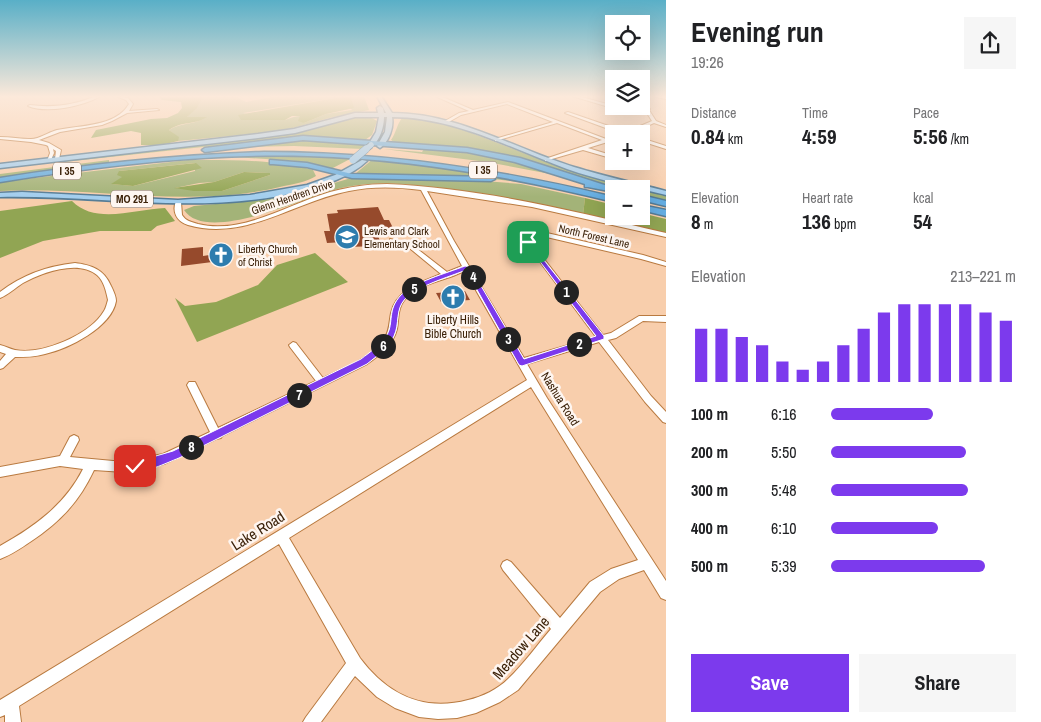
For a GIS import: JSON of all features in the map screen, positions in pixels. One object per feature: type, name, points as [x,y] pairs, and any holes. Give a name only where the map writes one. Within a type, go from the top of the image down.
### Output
[{"type":"highway","points":[[196,154],[303,138],[486,153],[517,160],[605,188]]},
{"type":"highway","name":"I 35","points":[[0,172],[70,163],[277,148],[387,152],[451,159],[514,169],[605,188]]},
{"type":"highway","points":[[196,154],[312,166],[343,174],[366,177],[457,177],[496,180],[600,196]]},
{"type":"highway","name":"I 35","points":[[0,180],[196,154],[329,155],[428,163],[483,170],[550,183],[605,197]]},
{"type":"highway","points":[[312,166],[320,172],[321,177]]},
{"type":"highway","points":[[650,200],[666,204]]},
{"type":"highway","points":[[650,209],[666,213]]},
{"type":"main road","points":[[0,166],[295,130]]},
{"type":"main road","name":"MO 291","points":[[260,196],[321,177],[353,160],[376,144],[380,130]]},
{"type":"main road","name":"MO 291","points":[[0,195],[37,194],[178,202],[260,196],[307,188],[343,174],[364,161],[389,130]]},
{"type":"main road","points":[[468,130],[547,160],[594,175],[666,193]]},
{"type":"street","points":[[34,141],[54,133],[70,130]]},
{"type":"street","points":[[497,140],[531,130]]},
{"type":"street","points":[[578,130],[605,140]]},
{"type":"street","points":[[0,138],[34,141],[58,148],[57,159]]},
{"type":"street","points":[[547,160],[605,140]]},
{"type":"street","points":[[650,142],[666,148]]},
{"type":"street","points":[[49,160],[52,153],[50,146]]},
{"type":"street","points":[[582,148],[605,155]]},
{"type":"street","name":"Glenn Hendren Drive","points":[[178,202],[176,210],[185,222],[201,227],[221,227],[246,223],[350,188],[381,185],[423,188],[520,203],[666,235]]},
{"type":"street","name":"Nashua Road","points":[[423,188],[533,381],[666,593]]},
{"type":"street","name":"North Forest Lane","points":[[601,338],[528,242],[518,232],[525,230],[666,264]]},
{"type":"street","points":[[392,240],[409,245],[447,276]]},
{"type":"street","points":[[0,296],[16,283],[26,278],[44,271],[72,266],[98,272],[104,278],[112,300],[105,317],[82,336],[52,349],[13,353],[0,348]]},
{"type":"street","points":[[0,472],[41,463],[63,461],[124,467],[153,463],[176,455],[364,362],[381,347],[391,334],[396,306],[407,294],[467,267]]},
{"type":"street","points":[[522,362],[613,336],[642,318],[666,319]]},
{"type":"street","points":[[601,338],[648,399],[666,419]]},
{"type":"street","points":[[293,345],[322,383]]},
{"type":"street","points":[[0,366],[13,353]]},
{"type":"street","name":"Lake Road","points":[[6,706],[533,381]]},
{"type":"street","points":[[192,385],[217,435]]},
{"type":"street","points":[[63,461],[74,440]]},
{"type":"street","points":[[0,553],[35,531],[61,510],[79,488],[91,465]]},
{"type":"street","name":"Meadow Lane","points":[[281,536],[355,664],[379,689],[402,703],[425,712],[458,712],[492,701],[513,685],[594,587],[616,574],[648,563]]},
{"type":"street","points":[[507,566],[559,628]]},
{"type":"street","points":[[311,722],[355,664]]},
{"type":"street","points":[[6,706],[13,722]]},
{"type":"green space","points":[[96,130],[170,130],[179,137],[178,141],[161,145],[141,145],[141,133],[131,131],[91,138]]},
{"type":"green space","points":[[169,130],[287,130],[178,141],[178,137]]},
{"type":"green space","points":[[306,130],[374,130],[372,135],[365,140],[305,136],[64,162],[64,159],[294,133]]},
{"type":"green space","points":[[396,130],[463,130],[557,166],[610,180],[605,180],[605,186],[516,159],[457,148],[394,142],[391,140]]},
{"type":"green space","points":[[299,139],[367,144],[363,149],[294,146],[239,147]]},
{"type":"green space","points":[[384,149],[422,152],[424,149],[472,152],[500,157],[566,177],[487,162]]},
{"type":"green space","points":[[234,157],[350,159],[331,169],[296,161]]},
{"type":"green space","points":[[373,159],[430,165],[550,186],[477,177],[355,174]]},
{"type":"green space","points":[[109,160],[109,165],[0,179],[0,174]]},
{"type":"green space","points":[[188,160],[251,161],[283,164],[313,170],[316,176],[305,181],[249,193],[178,197],[71,191],[0,191],[0,182]],"holes":[[[195,163],[195,171],[133,186],[112,184],[123,177],[119,171]],[[244,172],[269,173],[270,175],[222,191],[175,188],[214,182]]]},
{"type":"green space","points":[[196,163],[202,168],[133,186],[111,184],[122,177],[117,175],[119,171]]},
{"type":"green space","points":[[244,172],[270,173],[270,175],[222,191],[194,191],[174,188],[214,182]]},
{"type":"green space","points":[[351,178],[484,181],[521,184],[585,198],[583,215],[478,195],[412,185],[379,183],[362,184],[330,191],[237,220],[215,222],[196,220],[184,210],[194,206],[271,199],[301,193]]},
{"type":"green space","points":[[650,191],[666,195],[666,202],[650,198]]},
{"type":"green space","points":[[585,198],[605,203],[605,220],[583,215]]},
{"type":"green space","points":[[72,201],[81,208],[104,214],[165,208],[175,221],[157,226],[151,231],[100,231],[43,241],[0,258],[0,211]]},
{"type":"green space","points":[[650,215],[666,219],[666,233],[629,225],[650,225]]},
{"type":"green space","points":[[315,253],[348,282],[197,342],[175,298],[185,306],[216,302],[258,285],[277,265]]},
{"type":"building","name":"Lewis and Clark Elementary School","points":[[378,207],[384,220],[389,220],[393,228],[383,229],[386,235],[378,236],[382,246],[345,247],[344,242],[327,243],[324,231],[330,231],[327,214],[338,213],[337,210]]},
{"type":"building","name":"Liberty Church of Christ","points":[[226,244],[228,260],[181,266],[182,249],[203,247],[203,256],[216,254],[216,246]]},
{"type":"building","name":"Liberty Hills Bible Church","points":[[465,291],[470,300],[441,302],[436,293]]},
{"type":"place","name":"Lewis and Clark Elementary School","points":[[347,237]]},
{"type":"place","name":"Liberty Church of Christ","points":[[221,255]]},
{"type":"place","name":"Liberty Hills Bible Church","points":[[453,297]]},
{"type":"route","points":[[135,466],[153,463],[176,455],[354,368],[373,355],[387,341],[391,334],[394,311],[402,298],[411,290],[467,267],[522,362],[601,338],[528,242]]}]
